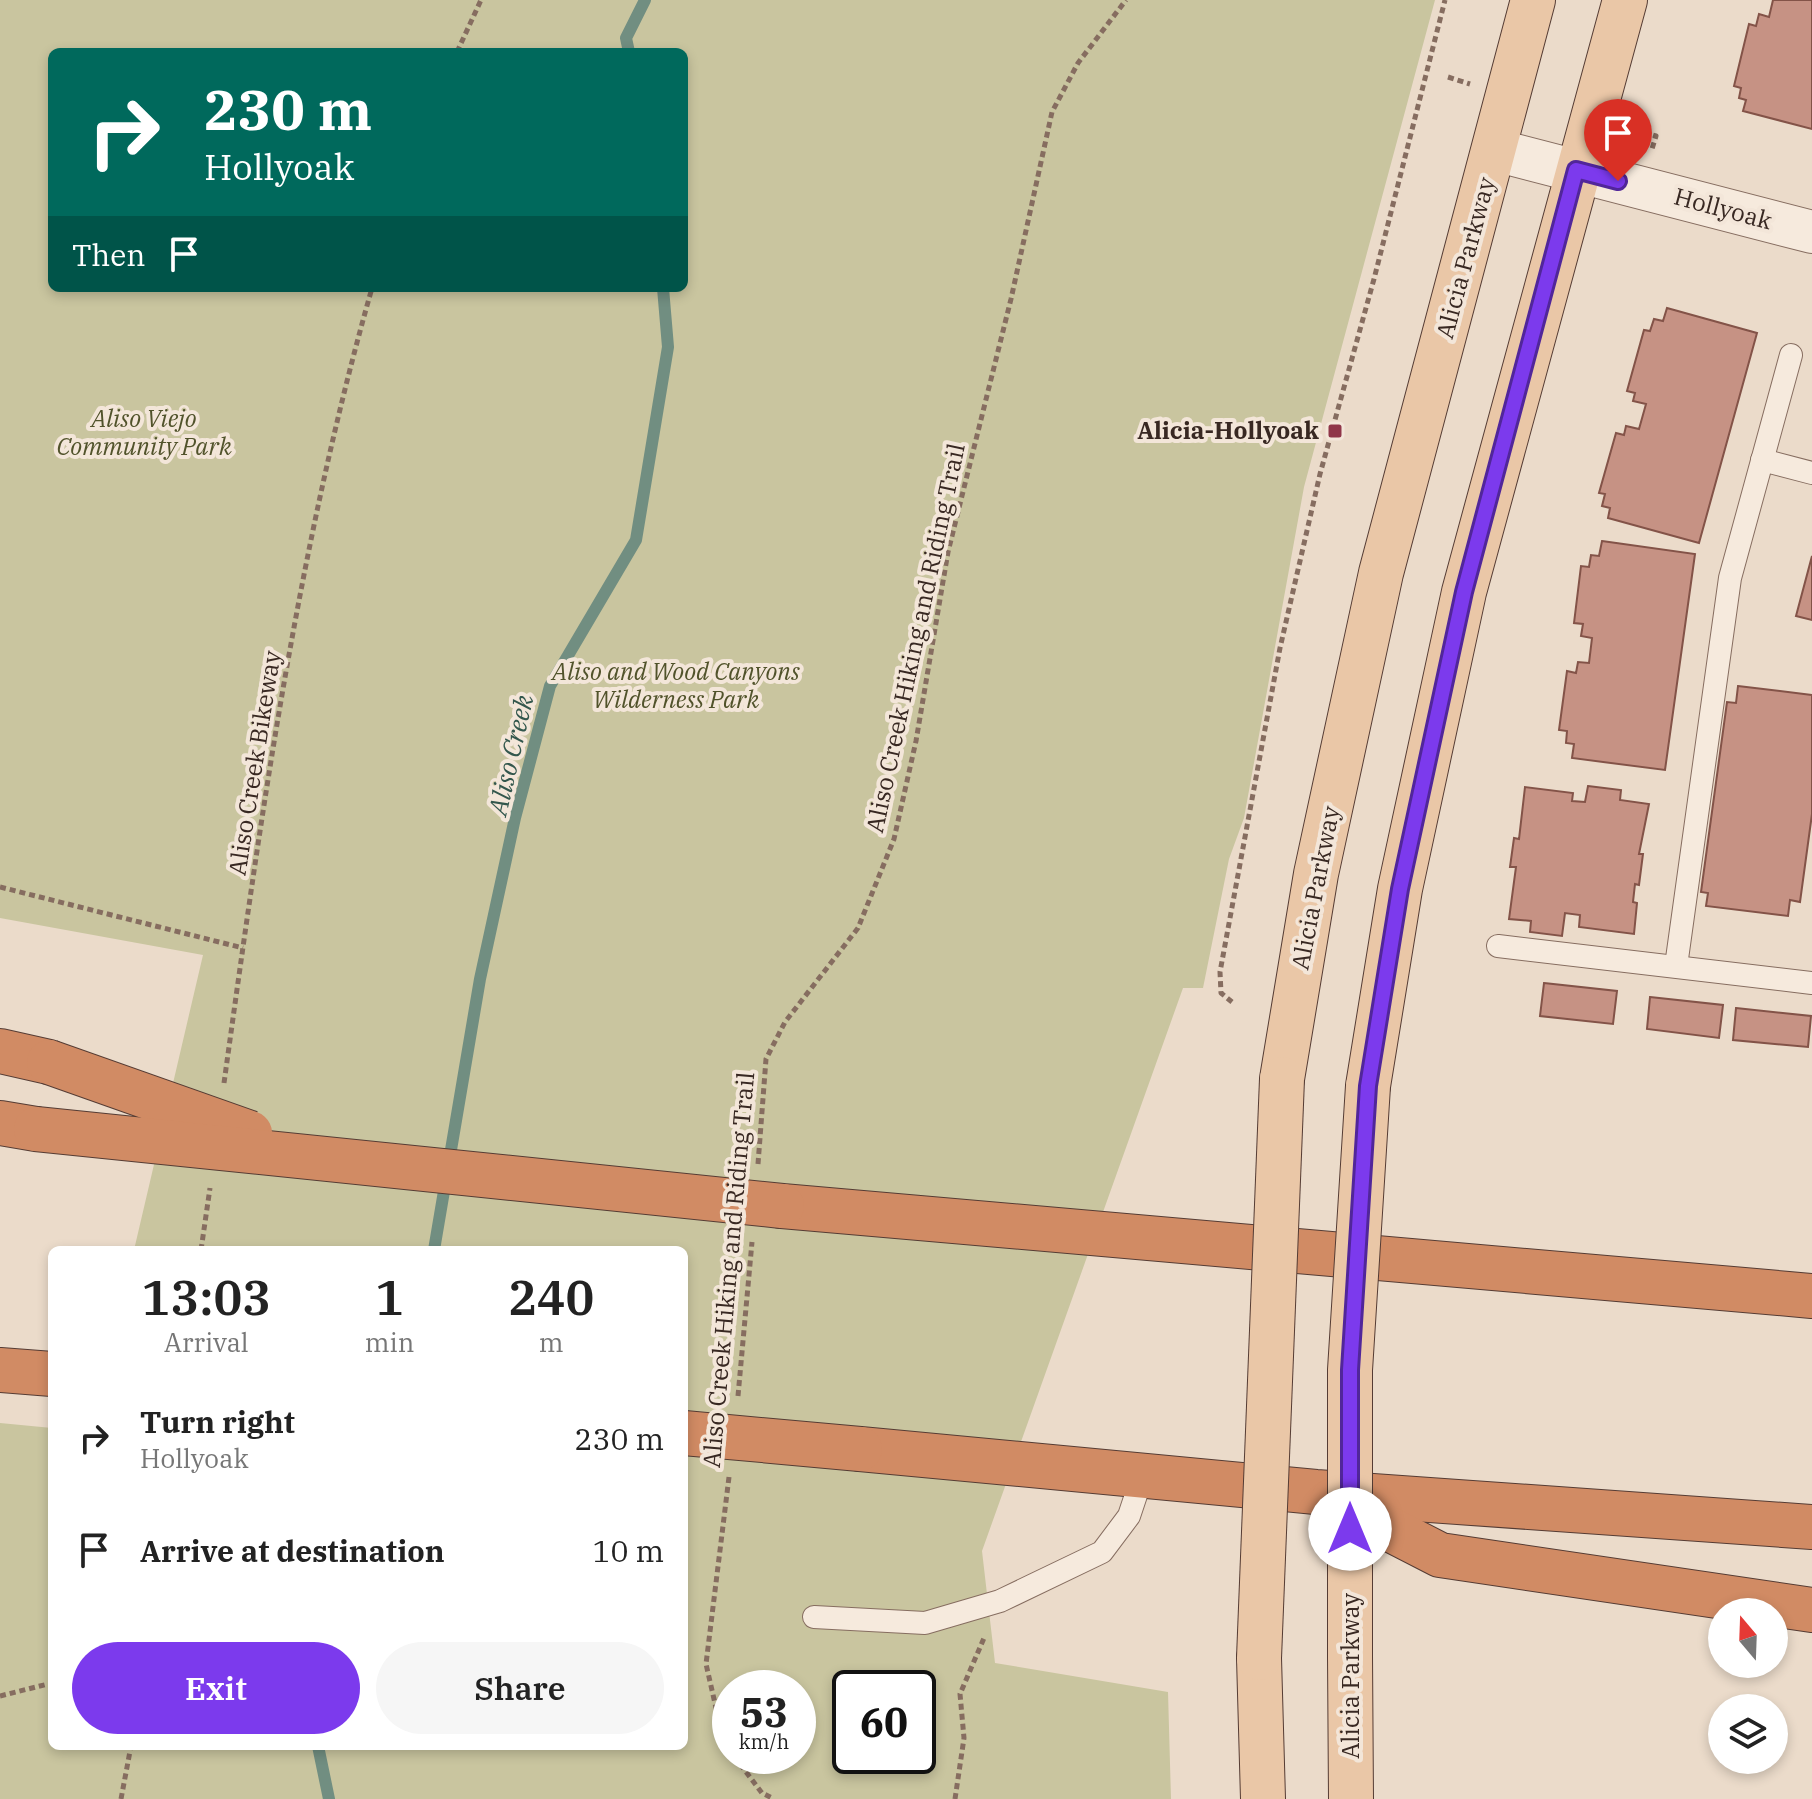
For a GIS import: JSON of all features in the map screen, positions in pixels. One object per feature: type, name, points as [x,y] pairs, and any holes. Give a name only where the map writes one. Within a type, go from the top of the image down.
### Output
[{"type":"highway","points":[[0,1051],[49,1062],[313,1156]]},
{"type":"highway","points":[[18,1126],[877,1216],[1812,1296]]},
{"type":"highway","points":[[1633,1282],[1812,1285]]},
{"type":"highway","points":[[688,1433],[1316,1492],[1812,1527]]},
{"type":"highway","points":[[1316,1492],[1440,1555],[1812,1610]]},
{"type":"main road","name":"Alicia Parkway","points":[[1263,1799],[1259,1658],[1282,1079],[1316,874],[1381,573],[1533,0]]},
{"type":"main road","name":"Alicia Parkway","points":[[1351,1799],[1350,1370],[1368,1086],[1400,889],[1464,592],[1576,170],[1625,0]]},
{"type":"street","name":"Hollyoak","points":[[1495,150],[1812,232]]},
{"type":"lane","points":[[1676,966],[1724,610],[1791,355]]},
{"type":"lane","points":[[1762,460],[1812,473]]},
{"type":"lane","points":[[1498,946],[1812,983]]},
{"type":"lane","points":[[814,1617],[925,1623],[1000,1601],[1102,1552],[1129,1516],[1142,1477]]},
{"type":"path","points":[[459,48],[481,0]]},
{"type":"path","name":"Aliso Creek Hiking and Riding Trail","points":[[758,1167],[766,1059],[785,1022],[858,928],[894,839],[916,741],[948,552],[1011,299],[1052,112],[1078,63],[1126,0]]},
{"type":"path","points":[[1232,1002],[1221,993],[1220,972],[1280,648],[1335,416],[1374,279],[1445,0]]},
{"type":"path","name":"Aliso Creek Bikeway","points":[[222,1099],[277,727],[320,491],[337,408],[371,292]]},
{"type":"path","points":[[0,887],[243,948]]},
{"type":"path","points":[[202,1246],[212,1174]]},
{"type":"path","name":"Aliso Creek Hiking and Riding Trail","points":[[738,1398],[753,1229]]},
{"type":"path","name":"Aliso Creek Hiking and Riding Trail","points":[[712,1690],[706,1664],[730,1475]]},
{"type":"path","points":[[955,1799],[964,1738],[960,1694],[1000,1601]]},
{"type":"path","points":[[0,1696],[48,1684]]},
{"type":"path","points":[[121,1799],[130,1750]]},
{"type":"path","points":[[748,1774],[762,1793],[774,1799]]},
{"type":"green space","name":"Aliso and Wood Canyons Wilderness Park","points":[[0,0],[1435,0],[1304,487],[1244,818],[1229,859],[1203,988],[1183,988],[982,1551],[995,1663],[1168,1692],[1171,1799],[0,1799],[0,1423],[48,1428],[48,1750],[688,1750],[688,1246],[135,1246],[203,955],[0,918]]},
{"type":"building","points":[[1773,0],[1812,0],[1812,129],[1743,111],[1746,100],[1739,98],[1741,88],[1734,86],[1749,24],[1756,26],[1759,14],[1769,17]]},
{"type":"building","points":[[1667,308],[1757,333],[1699,543],[1608,518],[1610,508],[1602,506],[1605,494],[1599,493],[1616,433],[1624,435],[1626,426],[1639,429],[1646,404],[1633,401],[1635,393],[1627,391],[1644,330],[1650,331],[1654,319],[1663,321]]},
{"type":"building","points":[[1602,541],[1695,554],[1665,770],[1572,758],[1574,744],[1566,743],[1567,731],[1559,730],[1567,671],[1576,673],[1578,662],[1589,663],[1592,638],[1581,636],[1583,624],[1574,623],[1581,566],[1589,567],[1591,555],[1599,556]]},
{"type":"building","points":[[1812,556],[1812,620],[1796,616]]},
{"type":"building","points":[[1738,686],[1812,695],[1812,814],[1800,902],[1790,900],[1788,916],[1706,906],[1708,893],[1701,892],[1727,702],[1736,703]]},
{"type":"building","points":[[1588,786],[1621,790],[1620,800],[1649,804],[1639,854],[1643,854],[1639,885],[1635,884],[1634,934],[1579,927],[1580,915],[1565,913],[1562,936],[1530,932],[1531,921],[1509,919],[1516,867],[1510,867],[1514,838],[1519,839],[1525,787],[1573,793],[1572,801],[1585,802]]},
{"type":"building","points":[[1544,983],[1617,991],[1613,1024],[1540,1016]]},
{"type":"building","points":[[1650,997],[1723,1005],[1719,1038],[1647,1029]]},
{"type":"building","points":[[1736,1008],[1811,1016],[1808,1047],[1733,1040]]},
{"type":"waterway","name":"Aliso Creek","points":[[628,48],[626,38],[645,0]]},
{"type":"waterway","name":"Aliso Creek","points":[[435,1246],[480,979],[515,818],[550,686],[636,540],[668,347],[663,292]]},
{"type":"waterway","name":"Aliso Creek","points":[[319,1750],[329,1799]]},
{"type":"place","name":"Alicia-Hollyoak","points":[[1335,431]]},
{"type":"route","points":[[1350,1529],[1350,1370],[1368,1086],[1400,889],[1464,592],[1576,170],[1618,181]]},
{"type":"park label","name":"Aliso Viejo Community Park","points":[[144,433]]}]
